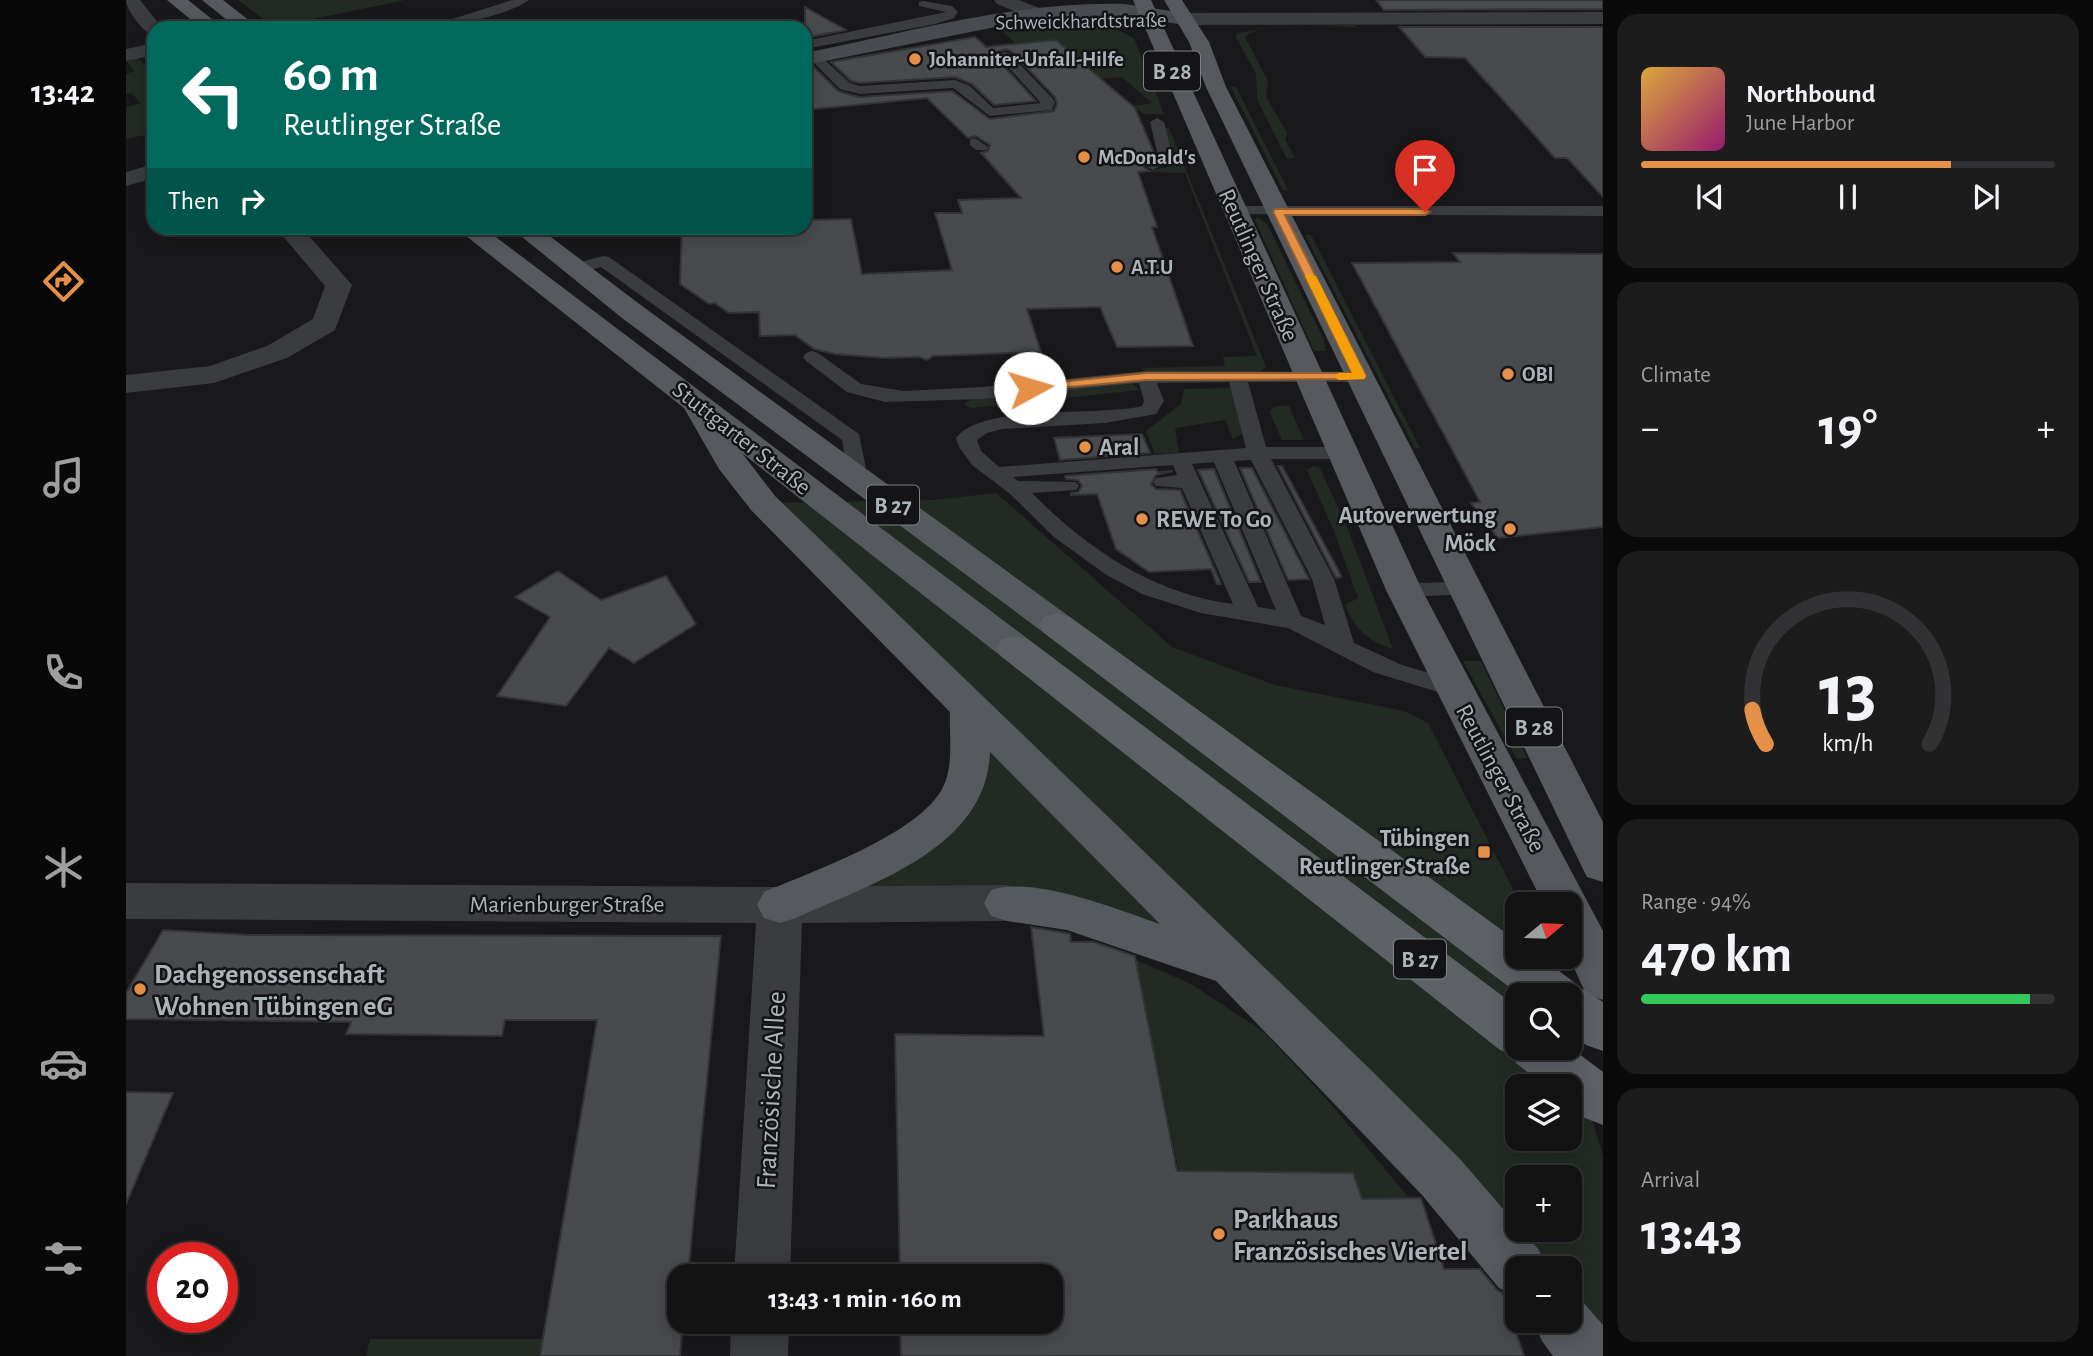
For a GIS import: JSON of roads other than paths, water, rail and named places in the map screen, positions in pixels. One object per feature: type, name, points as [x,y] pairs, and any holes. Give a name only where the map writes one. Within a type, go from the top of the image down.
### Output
[{"type":"highway","name":"B 27","points":[[1057,625],[1540,983]]},
{"type":"highway","name":"B 27","points":[[1015,648],[1505,1026]]},
{"type":"highway","points":[[1582,1014],[1603,1030]]},
{"type":"highway","points":[[1549,1060],[1603,1102]]},
{"type":"main road","points":[[176,0],[204,21]]},
{"type":"main road","points":[[211,0],[240,21]]},
{"type":"main road","points":[[1071,7],[1104,0]]},
{"type":"main road","name":"Reutlinger Straße","points":[[1173,0],[1199,43],[1216,87],[1603,866]]},
{"type":"main road","name":"Schweickhardtstraße","points":[[1041,15],[1071,7],[1146,10],[1185,19]]},
{"type":"main road","name":"Schweickhardtstraße","points":[[812,53],[961,27],[983,14],[1041,15],[1146,10]]},
{"type":"main road","name":"Reutlinger Straße","points":[[1146,10],[1404,590],[1560,892]]},
{"type":"main road","name":"Stuttgarter Straße","points":[[478,235],[1015,648]]},
{"type":"main road","name":"Stuttgarter Straße","points":[[533,235],[1057,625]]},
{"type":"main road","points":[[694,400],[735,469],[763,503],[1235,968],[1441,1177],[1507,1256]]},
{"type":"main road","points":[[780,905],[873,863],[930,830],[949,811],[963,789],[968,769],[970,709]]},
{"type":"main road","points":[[1007,902],[1068,912],[1235,968]]},
{"type":"main road","points":[[1582,935],[1603,980]]},
{"type":"main road","points":[[1572,1333],[1591,1356]]},
{"type":"street","points":[[129,0],[148,21]]},
{"type":"street","points":[[1003,0],[1041,15]]},
{"type":"street","points":[[1011,0],[1041,15]]},
{"type":"street","points":[[1185,19],[1603,19]]},
{"type":"street","points":[[126,55],[147,50]]},
{"type":"street","points":[[126,179],[147,173]]},
{"type":"street","points":[[126,200],[147,196]]},
{"type":"street","points":[[126,384],[215,374],[277,352],[325,324],[339,285],[295,235]]},
{"type":"street","name":"Marienburger Straße","points":[[126,901],[780,905],[1007,902]]},
{"type":"street","name":"Französische Allee","points":[[763,1264],[780,905]]},
{"type":"street","points":[[759,1356],[760,1334]]},
{"type":"lane","points":[[453,21],[523,0]]},
{"type":"lane","points":[[812,53],[935,20],[952,12],[948,8],[921,3]]},
{"type":"lane","points":[[812,57],[845,86],[860,90],[955,84],[965,89],[990,112],[1047,107],[1048,102],[1005,56]]},
{"type":"lane","points":[[1153,166],[1166,158],[1157,122]]},
{"type":"lane","points":[[1234,211],[1601,213]]},
{"type":"lane","points":[[812,357],[854,388],[894,397],[982,393],[1146,377],[1360,376]]},
{"type":"lane","points":[[1146,377],[1154,401],[1153,407],[1138,414],[1128,418],[1016,421],[983,426],[966,438],[971,455],[1006,481],[1077,543],[1106,564],[1165,596],[1210,609],[1292,621],[1320,631],[1343,647],[1391,671],[1454,689]]},
{"type":"lane","points":[[1237,377],[1258,453],[1323,579],[1343,647]]},
{"type":"lane","points":[[1006,481],[1009,471],[1258,453],[1341,453]]},
{"type":"lane","points":[[1222,457],[1292,621]]},
{"type":"lane","points":[[1181,460],[1250,615]]},
{"type":"lane","points":[[1006,481],[1069,486]]},
{"type":"lane","points":[[1163,482],[1190,481]]},
{"type":"lane","points":[[1404,590],[1466,589]]},
{"type":"place","name":"Johanniter-Unfall-Hilfe","points":[[915,59]]},
{"type":"place","name":"McDonald's","points":[[1084,157]]},
{"type":"place","name":"A.T.U","points":[[1117,267]]},
{"type":"place","name":"OBI","points":[[1508,374]]},
{"type":"place","name":"Aral","points":[[1085,447]]},
{"type":"place","name":"REWE To Go","points":[[1142,519]]},
{"type":"place","name":"Autoverwertung Möck","points":[[1510,529]]},
{"type":"place","name":"Tübingen Reutlinger Straße","points":[[1484,852]]},
{"type":"place","name":"Dachgenossenschaft Wohnen Tübingen eG","points":[[140,989]]},
{"type":"place","name":"Parkhaus Französisches Viertel","points":[[1219,1234]]}]
